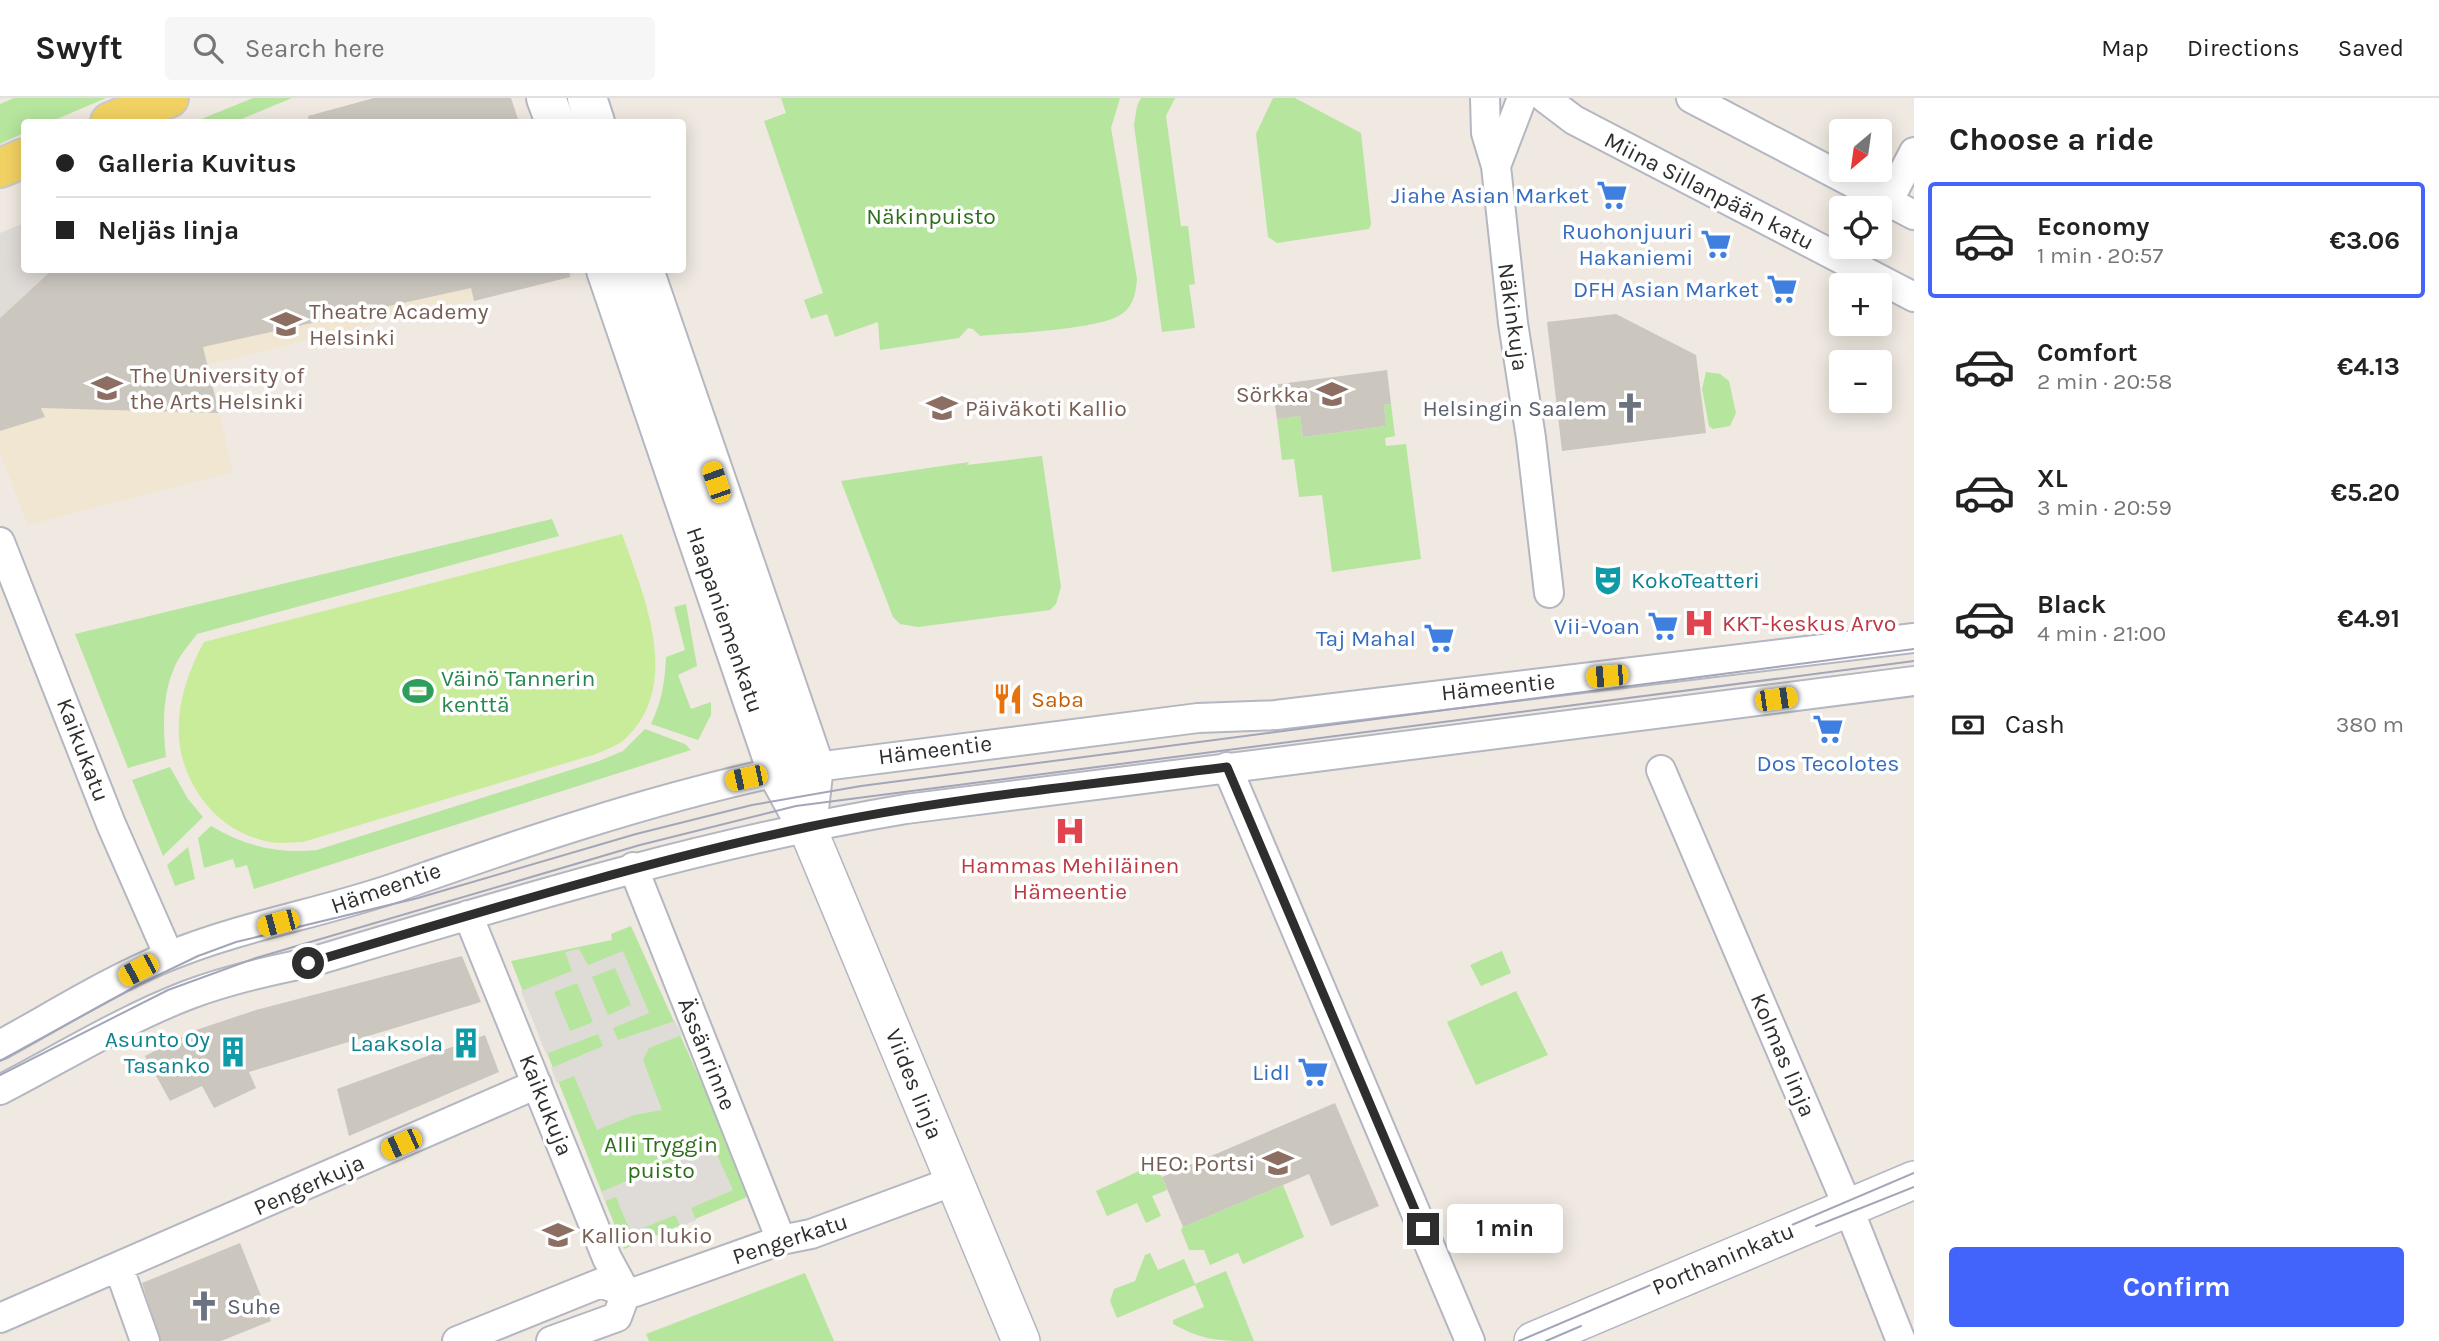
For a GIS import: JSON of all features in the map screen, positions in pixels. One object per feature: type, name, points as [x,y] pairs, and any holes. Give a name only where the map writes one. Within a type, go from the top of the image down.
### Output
[{"type":"main road","points":[[117,119],[169,98]]},
{"type":"main road","points":[[546,98],[554,119]]},
{"type":"main road","points":[[587,98],[594,119]]},
{"type":"main road","points":[[0,168],[21,159]]},
{"type":"main road","name":"Haapaniemenkatu","points":[[607,273],[777,772]]},
{"type":"main road","name":"Haapaniemenkatu","points":[[645,273],[814,765]]},
{"type":"main road","name":"Viides linja","points":[[807,827],[814,765]]},
{"type":"main road","name":"Viides linja","points":[[777,772],[807,827]]},
{"type":"street","name":"Näkinkuja","points":[[1485,98],[1486,133],[1496,166],[1510,300],[1531,438],[1549,593]]},
{"type":"street","name":"Näkinkuja","points":[[1496,166],[1522,98]]},
{"type":"street","name":"Miina Sillanpään katu","points":[[1545,98],[1574,120],[1914,297]]},
{"type":"street","points":[[1690,98],[1877,196]]},
{"type":"street","points":[[1891,196],[1914,152]]},
{"type":"street","points":[[1892,204],[1914,215]]},
{"type":"street","name":"Kaikukatu","points":[[0,542],[140,893],[169,956]]},
{"type":"street","name":"Hämeentie","points":[[0,1045],[169,956],[396,887],[453,865],[575,828],[722,784],[777,772],[814,765],[1198,718],[1276,715],[1914,638]]},
{"type":"street","name":"Hämeentie","points":[[0,1090],[187,995],[256,973],[308,963],[633,867],[807,827],[906,809],[1914,681]]},
{"type":"street","points":[[1227,767],[1470,1341]]},
{"type":"street","name":"Kolmas linja","points":[[1661,770],[1848,1207],[1901,1341]]},
{"type":"street","name":"Viides linja","points":[[807,827],[1021,1341]]},
{"type":"street","name":"Ässänrinne","points":[[633,867],[781,1240]]},
{"type":"street","name":"Kaikukuja","points":[[468,915],[607,1258],[625,1293]]},
{"type":"street","name":"Pengerkuja","points":[[0,1318],[537,1084]]},
{"type":"street","name":"Porthaninkatu","points":[[1533,1341],[1914,1180]]},
{"type":"street","name":"Pengerkatu","points":[[457,1341],[601,1283],[625,1293],[652,1287],[781,1240],[811,1234],[954,1181]]},
{"type":"street","points":[[119,1268],[145,1341]]},
{"type":"street","points":[[551,1341],[617,1317],[625,1293]]},
{"type":"shaded area","points":[[21,224],[21,273],[49,273],[0,318],[0,233]]},
{"type":"shaded area","name":"The University of the Arts Helsinki","points":[[49,273],[572,273],[573,276],[208,364],[233,472],[28,525],[0,453],[0,318]]},
{"type":"shaded area","points":[[579,949],[588,965],[623,951],[649,1013],[613,1028],[618,1040],[675,1021],[682,1035],[649,1048],[643,1060],[662,1110],[634,1115],[597,1130],[574,1076],[557,1083],[551,1068],[603,1046],[598,1034],[546,1054],[521,991],[572,971],[565,952]],"holes":[[[615,968],[631,1005],[608,1015],[592,977]],[[577,983],[593,1022],[570,1031],[554,992]]]},
{"type":"shaded area","points":[[712,1144],[733,1190],[691,1208],[696,1220],[681,1227],[675,1215],[631,1233],[616,1197],[605,1201],[601,1192]]},
{"type":"green space","points":[[14,98],[106,98],[57,119],[21,119],[21,134],[0,144],[0,104]]},
{"type":"green space","points":[[253,98],[292,98],[241,119],[201,119]]},
{"type":"green space","name":"Näkinpuisto","points":[[781,98],[1120,98],[1111,128],[1137,279],[1130,306],[1112,319],[1077,327],[980,336],[968,328],[959,338],[880,350],[878,322],[835,337],[827,314],[811,319],[804,300],[823,293],[764,121],[786,113]]},
{"type":"green space","points":[[1141,98],[1175,98],[1166,116],[1181,226],[1188,226],[1195,284],[1189,285],[1195,328],[1162,332],[1134,125]]},
{"type":"green space","points":[[1273,98],[1295,98],[1361,133],[1371,224],[1369,229],[1277,243],[1268,237],[1256,134]]},
{"type":"green space","points":[[1706,372],[1720,374],[1729,381],[1736,413],[1730,426],[1713,429],[1709,426],[1702,389]]},
{"type":"green space","points":[[1391,404],[1395,436],[1385,438],[1386,446],[1406,444],[1421,559],[1332,572],[1322,495],[1299,497],[1294,459],[1282,460],[1277,419],[1300,416],[1303,437],[1386,426],[1384,405]]},
{"type":"green space","points":[[1042,456],[1061,587],[1056,604],[1050,610],[918,627],[900,624],[893,617],[841,481],[969,462],[967,465]]},
{"type":"green space","points":[[552,519],[559,536],[197,634],[177,661],[169,681],[164,714],[166,757],[128,768],[75,634]]},
{"type":"green space","name":"Väinö Tannerin kenttä","points":[[622,534],[648,612],[654,640],[655,667],[652,693],[642,717],[618,744],[596,754],[303,842],[274,843],[243,833],[212,811],[193,785],[184,765],[179,724],[186,682],[204,642]]},
{"type":"green space","points":[[686,604],[697,666],[678,675],[691,709],[711,702],[711,715],[698,740],[651,724],[662,691],[666,657],[685,650],[674,607]]},
{"type":"green space","points":[[645,729],[685,744],[691,750],[254,889],[247,865],[236,868],[233,859],[204,868],[198,838],[211,826],[236,839],[262,847],[289,851],[317,850],[599,761],[623,751]]},
{"type":"green space","points":[[170,767],[188,799],[203,817],[163,856],[132,780]]},
{"type":"green space","points":[[188,847],[195,879],[175,886],[167,865]]},
{"type":"green space","name":"Alli Tryggin puisto","points":[[631,926],[752,1195],[624,1249],[511,961],[612,940],[611,934]]},
{"type":"green space","points":[[1502,951],[1511,973],[1481,986],[1470,965]]},
{"type":"green space","points":[[1516,991],[1548,1055],[1476,1085],[1447,1022]]},
{"type":"green space","points":[[1152,1165],[1162,1177],[1167,1190],[1152,1196],[1161,1216],[1146,1223],[1137,1203],[1107,1216],[1096,1191]]},
{"type":"green space","points":[[1283,1185],[1304,1237],[1243,1264],[1238,1253],[1210,1265],[1204,1250],[1189,1250],[1181,1230],[1183,1227]]},
{"type":"green space","points":[[1150,1253],[1158,1270],[1184,1259],[1195,1284],[1226,1271],[1254,1341],[1212,1339],[1173,1324],[1173,1320],[1204,1307],[1195,1285],[1117,1318],[1110,1301],[1114,1289],[1135,1281],[1145,1255]]},
{"type":"green space","points":[[805,1273],[834,1341],[649,1341],[646,1334]]},
{"type":"building","points":[[374,98],[511,98],[518,119],[308,119],[308,116]]},
{"type":"building","name":"The University of the Arts Helsinki","points":[[49,273],[569,273],[570,277],[474,301],[471,288],[203,347],[219,413],[41,408],[45,417],[0,431],[0,318]]},
{"type":"building","name":"Helsingin Saalem","points":[[1616,314],[1696,355],[1706,433],[1562,451],[1547,322]]},
{"type":"building","name":"Sörkka","points":[[1387,370],[1391,404],[1384,405],[1386,426],[1303,437],[1300,416],[1277,419],[1272,385]]},
{"type":"building","points":[[462,956],[481,1002],[249,1072],[256,1088],[214,1108],[202,1086],[170,1101],[145,1056],[193,1031],[256,1010]]},
{"type":"building","points":[[485,1035],[499,1072],[349,1136],[337,1089]]},
{"type":"building","name":"HEO: Portsi","points":[[1335,1103],[1379,1206],[1331,1226],[1309,1174],[1183,1227],[1162,1177]]},
{"type":"building","name":"Suhe","points":[[240,1243],[271,1321],[221,1341],[161,1341],[142,1283]]},
{"type":"tram line","points":[[0,1061],[140,984],[198,956],[236,942],[418,898],[636,834],[752,805],[861,786],[1914,649]]},
{"type":"tram line","points":[[0,1075],[168,990],[256,958],[640,845],[796,806],[1914,661]]},
{"type":"tram line","points":[[1519,1341],[1914,1173]]},
{"type":"tram line","points":[[1816,1226],[1914,1187]]},
{"type":"tram line","points":[[1546,1341],[1581,1326]]},
{"type":"place","name":"Jiahe Asian Market","points":[[1612,195]]},
{"type":"place","name":"Ruohonjuuri Hakaniemi","points":[[1716,244]]},
{"type":"place","name":"DFH Asian Market","points":[[1782,289]]},
{"type":"place","name":"Theatre Academy Helsinki","points":[[286,324]]},
{"type":"place","name":"The University of the Arts Helsinki","points":[[107,388]]},
{"type":"place","name":"Sörkka","points":[[1332,394]]},
{"type":"place","name":"Päiväkoti Kallio","points":[[942,408]]},
{"type":"place","name":"Helsingin Saalem","points":[[1630,408]]},
{"type":"place","name":"KokoTeatteri","points":[[1608,580]]},
{"type":"place","name":"KKT-keskus Arvo","points":[[1699,623]]},
{"type":"place","name":"Vii-Voan","points":[[1663,626]]},
{"type":"place","name":"Taj Mahal","points":[[1439,638]]},
{"type":"place","name":"Väinö Tannerin kenttä","points":[[418,691]]},
{"type":"place","name":"Saba","points":[[1008,699]]},
{"type":"place","name":"Dos Tecolotes","points":[[1828,729]]},
{"type":"place","name":"Hammas Mehiläinen Hämeentie","points":[[1070,831]]},
{"type":"place","name":"Laaksola","points":[[466,1043]]},
{"type":"place","name":"Asunto Oy Tasanko","points":[[233,1052]]},
{"type":"place","name":"Lidl","points":[[1313,1072]]},
{"type":"place","name":"HEO: Portsi","points":[[1278,1163]]},
{"type":"place","name":"Kallion lukio","points":[[558,1235]]},
{"type":"place","name":"Suhe","points":[[204,1306]]},
{"type":"route","points":[[308,963],[633,867],[807,827],[906,809],[1227,767],[1423,1229]]}]
